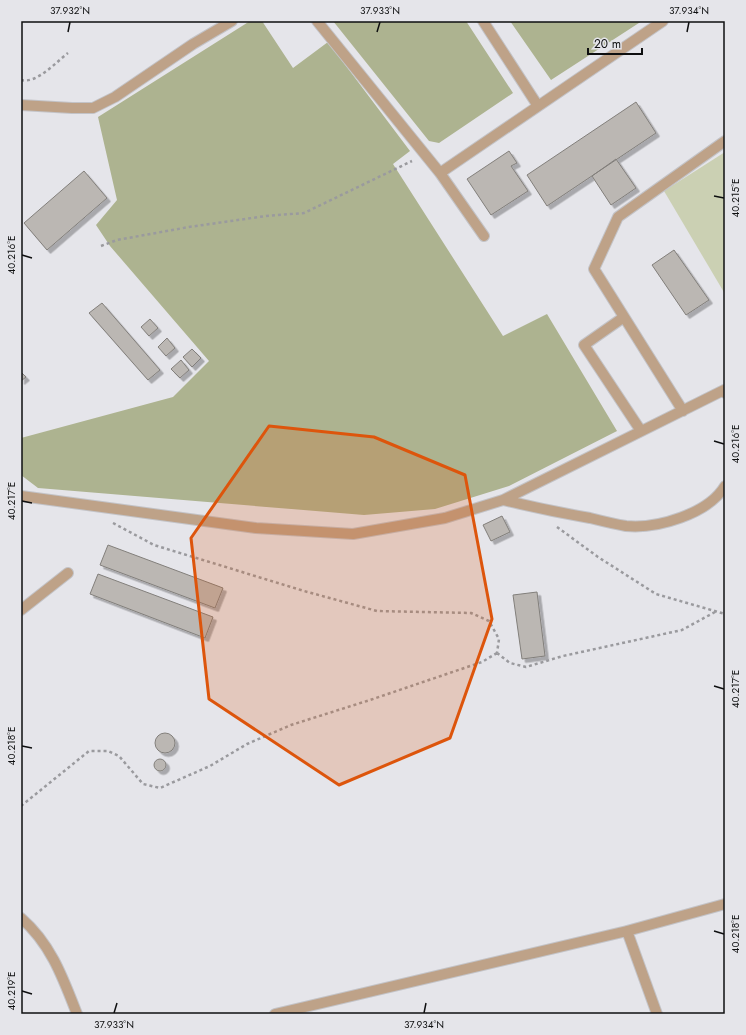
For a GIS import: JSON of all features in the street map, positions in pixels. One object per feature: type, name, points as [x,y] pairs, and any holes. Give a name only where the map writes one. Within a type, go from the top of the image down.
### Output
[{"type":"lane","points":[[21,105],[93,108],[115,97],[193,44],[232,21]]},
{"type":"lane","points":[[317,21],[440,173],[484,236]]},
{"type":"lane","points":[[483,21],[538,106]]},
{"type":"lane","points":[[440,173],[663,21]]},
{"type":"lane","points":[[683,411],[594,269],[618,217],[725,141]]},
{"type":"lane","points":[[624,317],[584,345],[641,430]]},
{"type":"lane","points":[[21,496],[256,528],[353,534],[445,518],[503,500],[724,390],[725,393]]},
{"type":"lane","points":[[503,500],[627,526],[670,522],[701,508],[721,492],[725,486]]},
{"type":"lane","points":[[21,610],[68,573]]},
{"type":"lane","points":[[275,1014],[627,931],[725,904]]},
{"type":"lane","points":[[21,918],[30,926],[57,963],[77,1014]]},
{"type":"lane","points":[[627,931],[657,1014]]},
{"type":"path","points":[[21,80],[25,81],[37,77],[68,53]]},
{"type":"path","points":[[101,246],[118,240],[266,216],[304,214],[426,155]]},
{"type":"path","points":[[106,519],[154,545],[304,591],[377,611],[471,613],[489,621],[499,639],[497,653]]},
{"type":"path","points":[[556,525],[598,557],[656,594],[725,614]]},
{"type":"path","points":[[497,653],[510,663],[526,668],[563,656],[682,630],[715,612]]},
{"type":"path","points":[[21,806],[89,751],[108,751],[119,756],[143,784],[160,788],[210,766],[247,744],[291,725],[370,700],[474,664],[497,653]]},
{"type":"highlighted area","points":[[269,426],[374,437],[465,475],[492,619],[450,738],[339,785],[209,699],[191,538]]},
{"type":"green space","points":[[250,21],[262,21],[293,68],[328,42],[410,151],[393,164],[503,336],[547,314],[617,431],[509,486],[435,509],[364,515],[38,488],[21,475],[21,438],[173,397],[209,361],[110,246],[96,225],[117,200],[98,117]]},
{"type":"green space","points":[[333,21],[466,21],[513,93],[439,143],[429,141]]},
{"type":"green space","points":[[510,21],[642,21],[551,80]]},
{"type":"green space","points":[[725,152],[725,294],[664,191]]},
{"type":"building","points":[[636,102],[656,133],[547,206],[527,175]]},
{"type":"building","points":[[509,151],[517,163],[511,166],[528,191],[491,215],[467,179]]},
{"type":"building","points":[[616,159],[636,188],[611,205],[592,176]]},
{"type":"building","points":[[84,171],[107,198],[47,250],[24,223]]},
{"type":"building","points":[[674,250],[709,300],[686,315],[652,265]]},
{"type":"building","points":[[102,303],[160,370],[148,380],[89,313]]},
{"type":"building","points":[[150,319],[158,328],[149,336],[141,327]]},
{"type":"building","points":[[167,338],[175,348],[166,356],[158,347]]},
{"type":"building","points":[[192,349],[201,358],[192,367],[183,357]]},
{"type":"building","points":[[181,360],[189,370],[180,378],[171,369]]},
{"type":"building","points":[[21,372],[26,377],[21,381]]},
{"type":"building","points":[[502,516],[510,532],[491,541],[483,525]]},
{"type":"building","points":[[108,545],[223,588],[215,608],[100,565]]},
{"type":"building","points":[[98,574],[213,617],[205,638],[90,594]]},
{"type":"building","points":[[537,592],[545,656],[522,659],[513,595]]},
{"type":"building","points":[[165,733],[172,736],[175,743],[172,750],[165,753],[158,750],[155,743],[158,736]]},
{"type":"building","points":[[162,759],[165,760],[165,770],[158,771],[155,770],[154,763],[155,760]]}]
